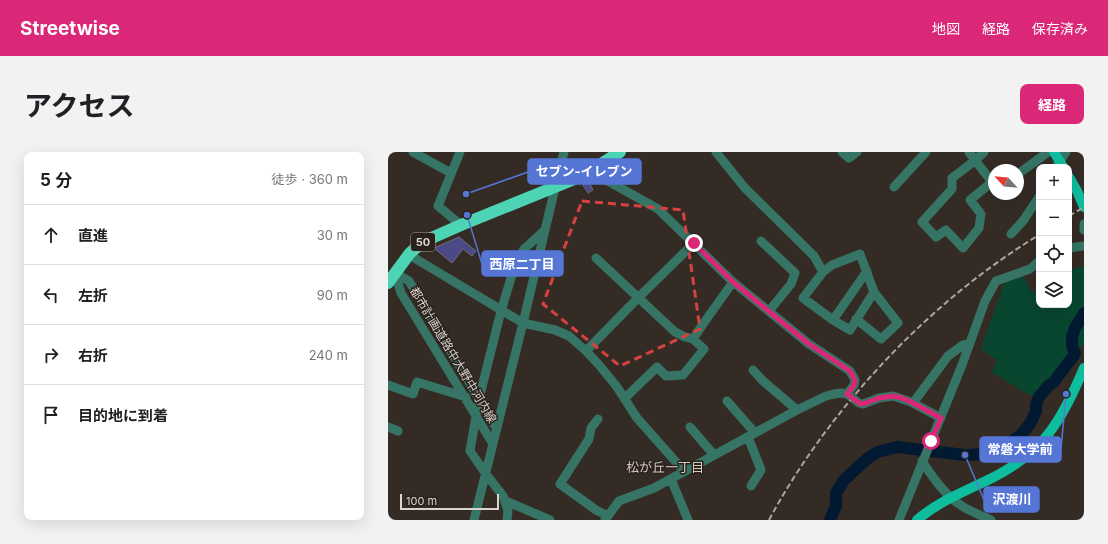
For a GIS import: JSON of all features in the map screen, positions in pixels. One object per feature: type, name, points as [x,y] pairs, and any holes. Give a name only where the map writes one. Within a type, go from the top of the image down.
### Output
[{"type":"highway","name":"50","points":[[392,278],[410,253],[427,240],[554,188],[590,171],[620,152]]},
{"type":"main road","points":[[1072,182],[1084,206]]},
{"type":"main road","points":[[917,520],[934,507],[951,497],[1010,468],[1039,445],[1053,429],[1066,408],[1084,368]]},
{"type":"street","points":[[413,152],[451,173]]},
{"type":"street","points":[[460,152],[438,206],[461,225]]},
{"type":"street","points":[[716,152],[744,186],[814,256],[823,272]]},
{"type":"street","points":[[842,152],[849,158],[857,152]]},
{"type":"street","points":[[894,187],[926,152]]},
{"type":"street","points":[[969,152],[988,177]]},
{"type":"street","points":[[984,152],[976,161],[952,178],[952,189],[922,222],[936,237],[946,230],[963,248],[979,228],[981,214],[970,200],[988,187]]},
{"type":"street","points":[[1024,170],[1048,152]]},
{"type":"street","points":[[1058,162],[1066,152]]},
{"type":"street","points":[[474,520],[523,323],[561,153]]},
{"type":"street","points":[[590,171],[658,209],[733,282],[809,344],[850,371],[855,380],[854,385],[847,394]]},
{"type":"street","points":[[1011,234],[1023,221],[1038,200]]},
{"type":"street","points":[[1084,224],[1084,230]]},
{"type":"street","points":[[507,520],[508,511],[506,501],[470,451],[479,400],[514,268],[524,250],[545,230]]},
{"type":"street","points":[[761,241],[795,274],[791,284],[768,311]]},
{"type":"street","points":[[586,351],[694,243]]},
{"type":"street","points":[[1072,248],[1084,246]]},
{"type":"street","points":[[410,253],[416,259],[523,323],[555,330],[569,336],[586,351],[609,376],[637,418],[684,471]]},
{"type":"street","points":[[856,319],[882,338],[898,323],[874,292],[860,254],[832,266],[823,272],[803,298],[833,320],[850,330],[856,319],[874,292]]},
{"type":"street","points":[[596,258],[675,332],[693,339],[704,349],[683,375],[666,376],[657,367],[625,398]]},
{"type":"street","points":[[899,520],[941,418],[985,301],[996,281],[1030,269],[1036,263]]},
{"type":"street","points":[[833,320],[867,271]]},
{"type":"street","name":"都市計画道路中大野中河内線","points":[[392,278],[493,444]]},
{"type":"street","name":"都市計画道路中大野中河内線","points":[[392,278],[409,281],[497,429]]},
{"type":"street","points":[[693,339],[702,324],[733,282]]},
{"type":"street","points":[[913,403],[948,356],[963,345],[970,342]]},
{"type":"street","points":[[753,370],[763,381],[797,410]]},
{"type":"street","points":[[388,385],[413,394],[417,382],[479,400]]},
{"type":"street","points":[[598,419],[591,428],[589,439],[560,484],[607,518],[619,501],[654,488],[797,410],[826,396],[834,394],[847,394],[859,403],[863,404],[879,398],[893,396],[913,403],[941,418]]},
{"type":"street","points":[[727,401],[752,435],[761,470],[751,486]]},
{"type":"street","points":[[388,427],[398,431]]},
{"type":"street","points":[[690,427],[714,455]]},
{"type":"street","points":[[923,460],[936,481],[951,497],[967,508],[991,520]]},
{"type":"street","points":[[671,479],[688,520]]},
{"type":"street","points":[[506,501],[550,520]]},
{"type":"highlighted area","points":[[582,201],[683,210],[700,329],[620,366],[543,304]]},
{"type":"green space","points":[[1084,266],[1084,344],[1060,366],[1037,397],[1025,393],[992,372],[997,360],[981,349],[1005,281],[1024,277],[1032,293],[1036,290],[1036,308],[1072,308],[1072,269]]},
{"type":"building","points":[[589,182],[593,190],[588,193],[583,185]]},
{"type":"building","points":[[459,237],[476,251],[472,256],[463,249],[452,263],[434,248]]},
{"type":"waterway","points":[[830,520],[836,506],[836,493],[844,480],[868,458],[878,452],[897,447],[965,455],[986,454],[1008,444],[1021,435],[1031,422],[1036,411],[1036,404],[1039,397],[1049,385],[1053,383],[1073,357],[1075,353],[1072,346],[1072,337],[1075,328],[1084,313]]},
{"type":"railway","points":[[1072,214],[1084,207]]},
{"type":"railway","points":[[769,520],[793,478],[821,437],[852,398],[886,360],[922,324],[960,291],[999,261],[1037,236]]},
{"type":"place","name":"セブン-イレブン","points":[[466,194]]},
{"type":"place","name":"西原二丁目","points":[[467,215]]},
{"type":"place","name":"常磐大学前","points":[[1066,394]]},
{"type":"place","name":"沢渡川","points":[[965,455]]},
{"type":"district","name":"松が丘一丁目","points":[[665,467]]},
{"type":"route","points":[[694,243],[733,282],[809,344],[850,371],[855,380],[854,385],[847,394],[856,401],[863,404],[879,398],[893,396],[911,402],[941,418],[931,441]]}]
